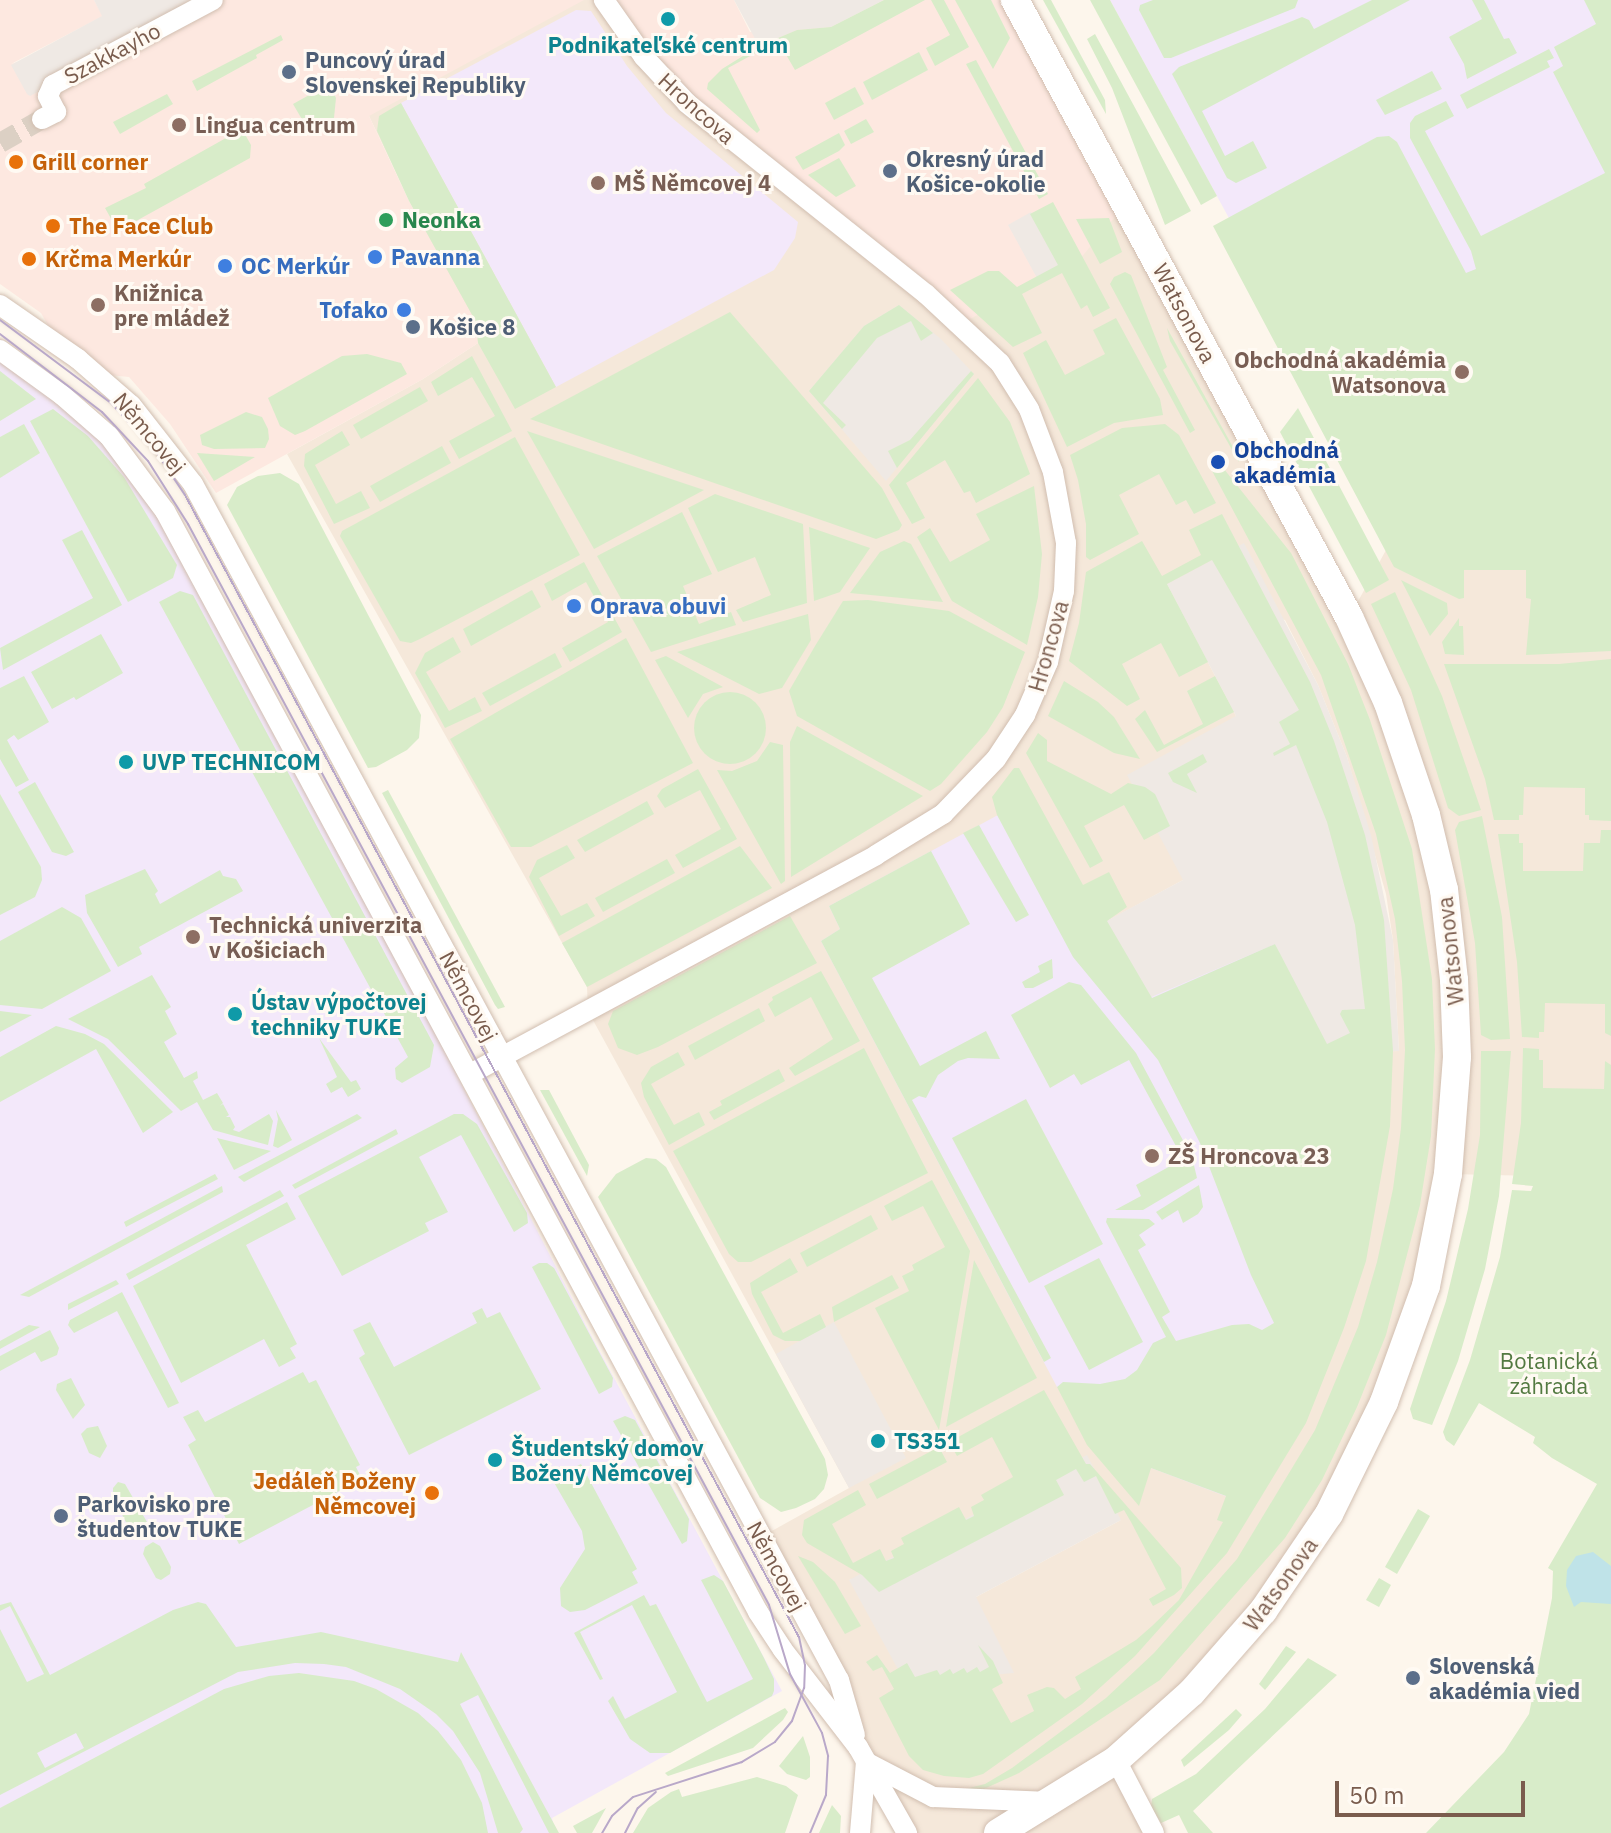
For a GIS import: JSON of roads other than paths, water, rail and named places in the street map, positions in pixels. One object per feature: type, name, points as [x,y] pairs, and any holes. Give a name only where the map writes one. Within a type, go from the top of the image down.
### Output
[{"type":"street","name":"Szakkayho","points":[[42,119],[56,112],[48,96],[53,85],[213,0]]},
{"type":"street","name":"Hroncova","points":[[470,1074],[876,855],[959,800],[1011,741],[1037,691],[1056,636],[1064,591],[1066,543],[1059,493],[1042,438],[1000,363],[926,294],[687,103],[644,57],[604,0]]},
{"type":"street","name":"Watsonova","points":[[998,1833],[1116,1760],[1192,1692],[1272,1599],[1329,1514],[1384,1402],[1426,1286],[1441,1217],[1455,1106],[1455,993],[1450,927],[1436,852],[1402,740],[1369,658],[1015,0]]},
{"type":"street","name":"Němcovej","points":[[0,305],[78,359],[131,405],[184,470],[839,1680],[862,1754],[933,1797],[1052,1802]]},
{"type":"street","name":"Němcovej","points":[[0,350],[62,395],[109,436],[165,511],[770,1631],[862,1754],[907,1833]]},
{"type":"street","points":[[860,1833],[862,1754]]},
{"type":"street","points":[[1116,1760],[1154,1833]]},
{"type":"water","points":[[1593,1552],[1611,1566],[1611,1604],[1581,1602],[1574,1607],[1566,1586],[1567,1570],[1576,1556]]},
{"type":"tunnel","points":[[0,143],[42,119]]},
{"type":"tram line","points":[[0,320],[111,403],[157,453],[185,495],[799,1637],[805,1665],[804,1688],[792,1721],[775,1742],[742,1762],[633,1797],[612,1816],[602,1833]]},
{"type":"tram line","points":[[0,334],[102,412],[148,461],[188,524],[769,1605],[790,1674],[822,1733],[828,1756],[826,1795],[810,1833]]},
{"type":"tram line","points":[[625,1833],[638,1808],[656,1792]]},
{"type":"place","name":"Podnikateľské centrum","points":[[668,19]]},
{"type":"place","name":"Puncový úrad Slovenskej Republiky","points":[[289,72]]},
{"type":"place","name":"Lingua centrum","points":[[179,125]]},
{"type":"place","name":"Grill corner","points":[[16,162]]},
{"type":"place","name":"Okresný úrad Košice-okolie","points":[[890,171]]},
{"type":"place","name":"MŠ Němcovej 4","points":[[598,183]]},
{"type":"place","name":"Neonka","points":[[386,220]]},
{"type":"place","name":"The Face Club","points":[[53,226]]},
{"type":"place","name":"Pavanna","points":[[375,257]]},
{"type":"place","name":"Krčma Merkúr","points":[[29,259]]},
{"type":"place","name":"OC Merkúr","points":[[225,266]]},
{"type":"place","name":"Knižnica pre mládež","points":[[98,305]]},
{"type":"place","name":"Tofako","points":[[404,310]]},
{"type":"place","name":"Košice 8","points":[[413,327]]},
{"type":"place","name":"Obchodná akadémia Watsonova","points":[[1462,372]]},
{"type":"place","name":"Obchodná akadémia","points":[[1218,462]]},
{"type":"place","name":"Oprava obuvi","points":[[574,606]]},
{"type":"place","name":"UVP TECHNICOM","points":[[126,762]]},
{"type":"place","name":"Technická univerzita v Košiciach","points":[[193,937]]},
{"type":"place","name":"Ústav výpočtovej techniky TUKE","points":[[235,1014]]},
{"type":"place","name":"ZŠ Hroncova 23","points":[[1152,1156]]},
{"type":"place","name":"TS351","points":[[878,1441]]},
{"type":"place","name":"Študentský domov Boženy Němcovej","points":[[495,1460]]},
{"type":"place","name":"Jedáleň Boženy Němcovej","points":[[432,1493]]},
{"type":"place","name":"Parkovisko pre študentov TUKE","points":[[61,1516]]},
{"type":"place","name":"Slovenská akadémia vied","points":[[1413,1678]]},
{"type":"park label","name":"Botanická záhrada","points":[[1549,1372]]}]
